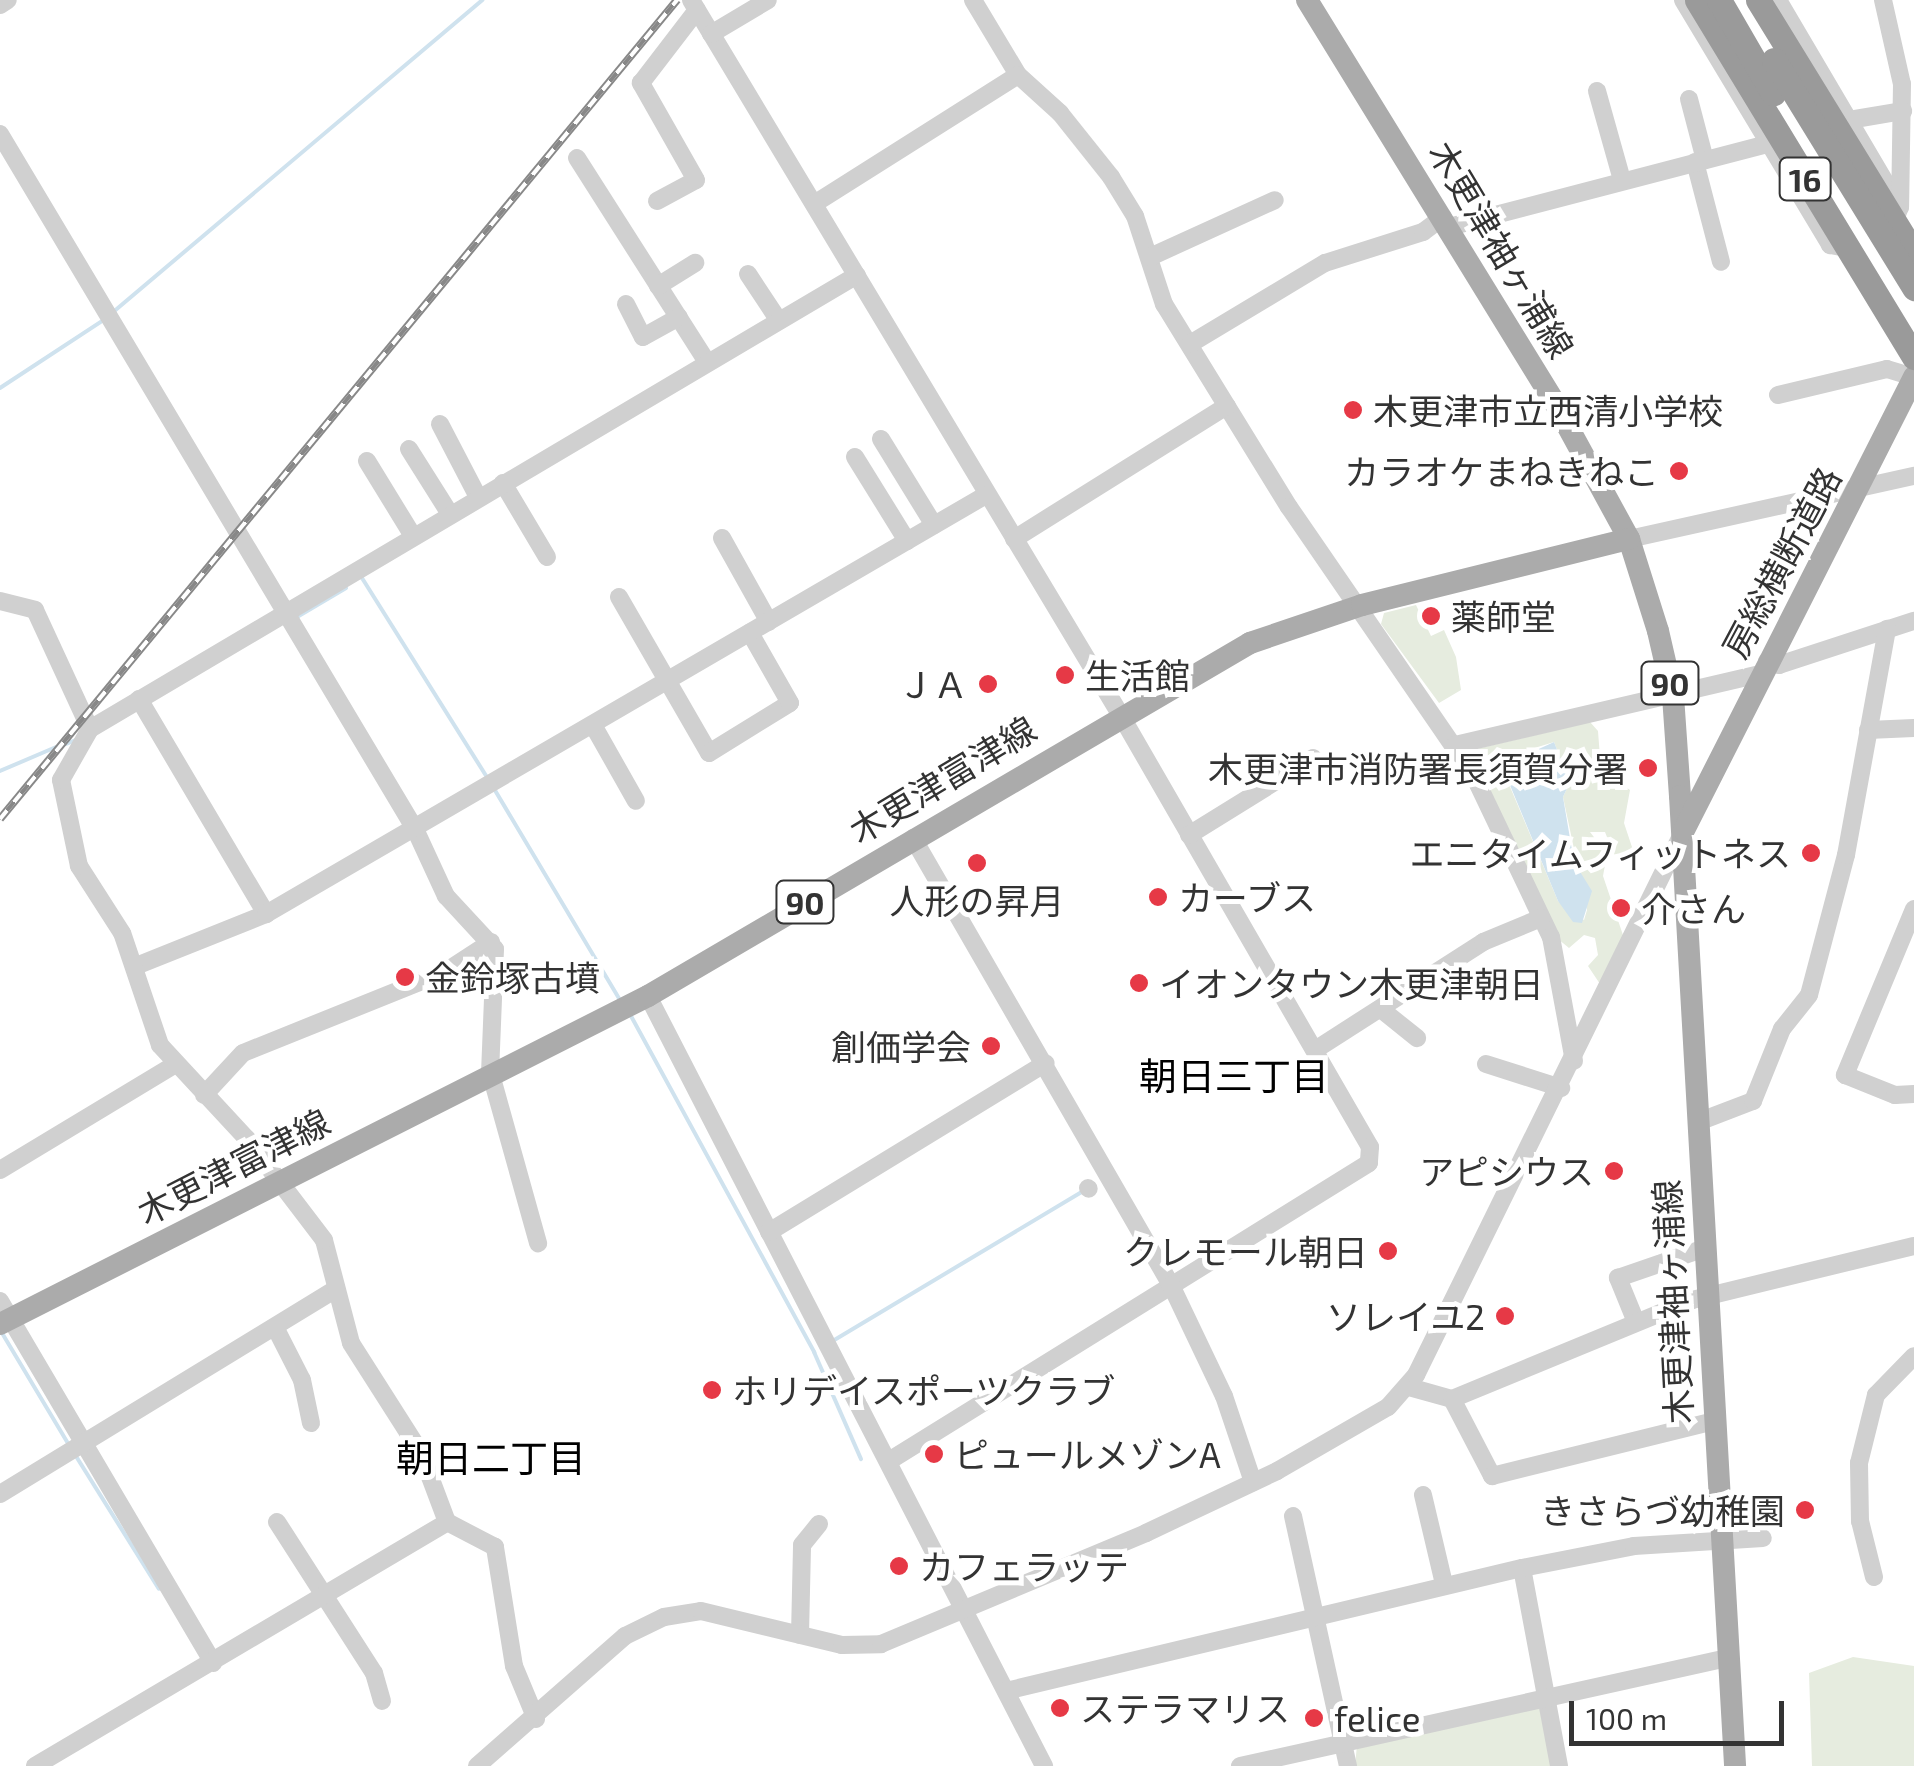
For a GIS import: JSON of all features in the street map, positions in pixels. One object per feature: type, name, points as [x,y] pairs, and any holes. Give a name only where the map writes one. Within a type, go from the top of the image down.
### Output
[{"type":"highway","name":"16","points":[[1697,0],[1914,357]]},
{"type":"highway","name":"16","points":[[1719,0],[1914,324]]},
{"type":"highway","name":"16","points":[[1738,0],[1914,288]]},
{"type":"highway","name":"16","points":[[1758,0],[1897,215],[1914,254]]},
{"type":"main road","name":"木更津袖ヶ浦線","points":[[1310,1],[1446,222],[1629,539]]},
{"type":"main road","name":"房総横断道路","points":[[1682,833],[1914,378]]},
{"type":"main road","name":"木更津富津線","points":[[4,1314],[280,1182],[490,1071],[648,996],[1120,714],[1250,642],[1362,605],[1629,539]]},
{"type":"main road","name":"90","points":[[1629,539],[1673,696],[1682,833]]},
{"type":"main road","name":"木更津袖ヶ浦線","points":[[1682,833],[1735,1766]]},
{"type":"street","points":[[0,5],[8,0]]},
{"type":"street","points":[[711,34],[768,0]]},
{"type":"street","points":[[973,0],[1018,75],[1090,147],[1135,216],[1164,304],[1289,507],[1362,605],[1455,745],[1542,918],[1574,1062]]},
{"type":"street","points":[[1683,0],[1764,145],[1830,245],[1847,248]]},
{"type":"street","points":[[1778,0],[1850,120],[1897,215]]},
{"type":"street","points":[[1883,0],[1903,110],[1897,215]]},
{"type":"street","points":[[658,201],[696,180],[641,82],[694,5],[1120,714],[1370,1147],[1369,1163],[890,1461]]},
{"type":"street","points":[[814,204],[1018,75]]},
{"type":"street","points":[[1597,90],[1622,180]]},
{"type":"street","points":[[1689,100],[1721,262]]},
{"type":"street","points":[[1850,120],[1903,110]]},
{"type":"street","points":[[0,134],[286,610],[414,830],[446,896],[491,942],[499,969],[490,1071],[538,1244]]},
{"type":"street","points":[[1190,344],[1325,263],[1446,222],[1764,145]]},
{"type":"street","points":[[577,158],[708,362]]},
{"type":"street","points":[[1150,257],[1275,200]]},
{"type":"street","points":[[658,286],[696,263]]},
{"type":"street","points":[[748,274],[779,321]]},
{"type":"street","points":[[536,1719],[514,1666],[494,1547],[447,1522],[421,1453],[352,1343],[324,1240],[280,1182],[176,1064],[150,1022],[136,966],[79,866],[60,780],[64,764],[90,729],[857,275]]},
{"type":"street","points":[[626,304],[642,337],[679,317]]},
{"type":"street","points":[[1778,395],[1887,370],[1914,378]]},
{"type":"street","points":[[1014,539],[1226,406]]},
{"type":"street","points":[[440,424],[478,498]]},
{"type":"street","points":[[880,439],[934,525]]},
{"type":"street","points":[[409,448],[450,514]]},
{"type":"street","points":[[855,458],[907,542]]},
{"type":"street","points":[[367,461],[413,536]]},
{"type":"street","points":[[1629,539],[1914,476]]},
{"type":"street","points":[[503,482],[547,557]]},
{"type":"street","points":[[136,966],[266,914],[986,495]]},
{"type":"street","points":[[722,538],[769,622]]},
{"type":"street","points":[[618,597],[708,753],[790,703],[750,633]]},
{"type":"street","points":[[0,602],[35,610],[90,729]]},
{"type":"street","points":[[1455,745],[1673,696],[1914,621]]},
{"type":"street","points":[[1698,1122],[1753,1101],[1782,1029],[1809,995],[1846,856],[1887,629]]},
{"type":"street","points":[[139,698],[266,914]]},
{"type":"street","points":[[593,725],[636,802]]},
{"type":"street","points":[[1868,730],[1914,728]]},
{"type":"street","points":[[1189,835],[1314,758]]},
{"type":"street","points":[[477,1766],[536,1719],[626,1636],[678,1612],[729,1616],[842,1645],[881,1644],[967,1612],[1253,1482],[1371,1418],[1409,1387],[1574,1062],[1682,833]]},
{"type":"street","points":[[913,838],[1171,1285],[1224,1396],[1253,1482]]},
{"type":"street","points":[[1914,908],[1845,1075],[1894,1095],[1914,1094]]},
{"type":"street","points":[[1315,1050],[1483,942],[1542,918]]},
{"type":"street","points":[[204,1095],[243,1053],[445,972],[491,942]]},
{"type":"street","points":[[648,996],[1044,1766]]},
{"type":"street","points":[[1382,1010],[1417,1038]]},
{"type":"street","points":[[769,1232],[1046,1063]]},
{"type":"street","points":[[0,1170],[176,1064]]},
{"type":"street","points":[[1486,1064],[1561,1088]]},
{"type":"street","points":[[1409,1387],[1417,1394],[1452,1399],[1708,1294],[1914,1246]]},
{"type":"street","points":[[1636,1322],[1618,1278],[1705,1248]]},
{"type":"street","points":[[0,1494],[336,1289]]},
{"type":"street","points":[[4,1314],[213,1663]]},
{"type":"street","points":[[276,1329],[302,1380],[311,1423]]},
{"type":"street","points":[[1874,1577],[1860,1521],[1860,1463],[1876,1396],[1914,1356]]},
{"type":"street","points":[[1452,1399],[1492,1476],[1714,1421]]},
{"type":"street","points":[[1423,1495],[1444,1584]]},
{"type":"street","points":[[1293,1516],[1348,1766]]},
{"type":"street","points":[[277,1522],[374,1672],[382,1701]]},
{"type":"street","points":[[35,1766],[447,1522]]},
{"type":"street","points":[[800,1635],[802,1545],[819,1524]]},
{"type":"street","points":[[1006,1691],[1315,1613],[1522,1568],[1634,1546],[1763,1538]]},
{"type":"street","points":[[1522,1568],[1559,1766]]},
{"type":"street","points":[[1240,1766],[1544,1694],[1727,1658]]},
{"type":"shaded area","points":[[1416,605],[1431,636],[1444,630],[1456,657],[1461,690],[1439,703],[1381,624],[1384,613]]},
{"type":"shaded area","points":[[1590,722],[1598,731],[1600,757],[1592,761],[1577,753],[1573,761],[1580,772],[1595,766],[1630,790],[1624,823],[1635,856],[1614,855],[1605,832],[1590,832],[1607,854],[1603,876],[1625,941],[1600,984],[1588,966],[1598,955],[1595,938],[1584,935],[1569,948],[1552,934],[1511,833],[1475,767],[1476,749]],"holes":[[[1554,742],[1570,782],[1563,797],[1587,910],[1584,920],[1558,901],[1508,782],[1515,754]]]},
{"type":"shaded area","points":[[1853,1657],[1914,1666],[1914,1766],[1812,1766],[1809,1673]]},
{"type":"shaded area","points":[[1539,1704],[1552,1766],[1355,1766],[1357,1745]]},
{"type":"water","points":[[1554,742],[1570,782],[1563,797],[1574,862],[1592,891],[1582,923],[1573,922],[1558,901],[1502,766]]},
{"type":"waterway","points":[[112,313],[483,0]]},
{"type":"waterway","points":[[0,388],[105,319]]},
{"type":"waterway","points":[[362,578],[488,779]]},
{"type":"waterway","points":[[297,617],[346,588]]},
{"type":"waterway","points":[[66,744],[76,740]]},
{"type":"waterway","points":[[0,771],[56,747]]},
{"type":"waterway","points":[[493,787],[621,1002]]},
{"type":"waterway","points":[[631,1016],[814,1352],[861,1459]]},
{"type":"waterway","points":[[831,1342],[1085,1190]]},
{"type":"waterway","points":[[2,1333],[69,1445]]},
{"type":"waterway","points":[[74,1453],[159,1589]]},
{"type":"railway","points":[[0,819],[677,0]]},
{"type":"place","name":"木更津市立西清小学校","points":[[1353,410]]},
{"type":"place","name":"カラオケまねきねこ","points":[[1679,471]]},
{"type":"place","name":"薬師堂","points":[[1431,616]]},
{"type":"place","name":"生活館","points":[[1065,675]]},
{"type":"place","name":"ＪＡ","points":[[988,684]]},
{"type":"place","name":"木更津市消防署長須賀分署","points":[[1648,768]]},
{"type":"place","name":"エニタイムフィットネス","points":[[1811,853]]},
{"type":"place","name":"人形の昇月","points":[[977,863]]},
{"type":"place","name":"カーブス","points":[[1158,897]]},
{"type":"place","name":"介さん","points":[[1621,908]]},
{"type":"place","name":"金鈴塚古墳","points":[[405,977]]},
{"type":"place","name":"イオンタウン木更津朝日","points":[[1139,983]]},
{"type":"place","name":"創価学会","points":[[991,1046]]},
{"type":"place","name":"アピシウス","points":[[1614,1171]]},
{"type":"place","name":"クレモール朝日","points":[[1388,1251]]},
{"type":"place","name":"ソレイユ2","points":[[1505,1316]]},
{"type":"place","name":"ホリデイスポーツクラブ","points":[[712,1390]]},
{"type":"place","name":"ピュールメゾンA","points":[[934,1454]]},
{"type":"place","name":"きさらづ幼稚園","points":[[1805,1510]]},
{"type":"place","name":"カフェラッテ","points":[[899,1566]]},
{"type":"place","name":"ステラマリス","points":[[1060,1708]]},
{"type":"place","name":"felice","points":[[1314,1718]]},
{"type":"district","name":"朝日三丁目","points":[[1234,1076]]},
{"type":"district","name":"朝日二丁目","points":[[491,1458]]}]
